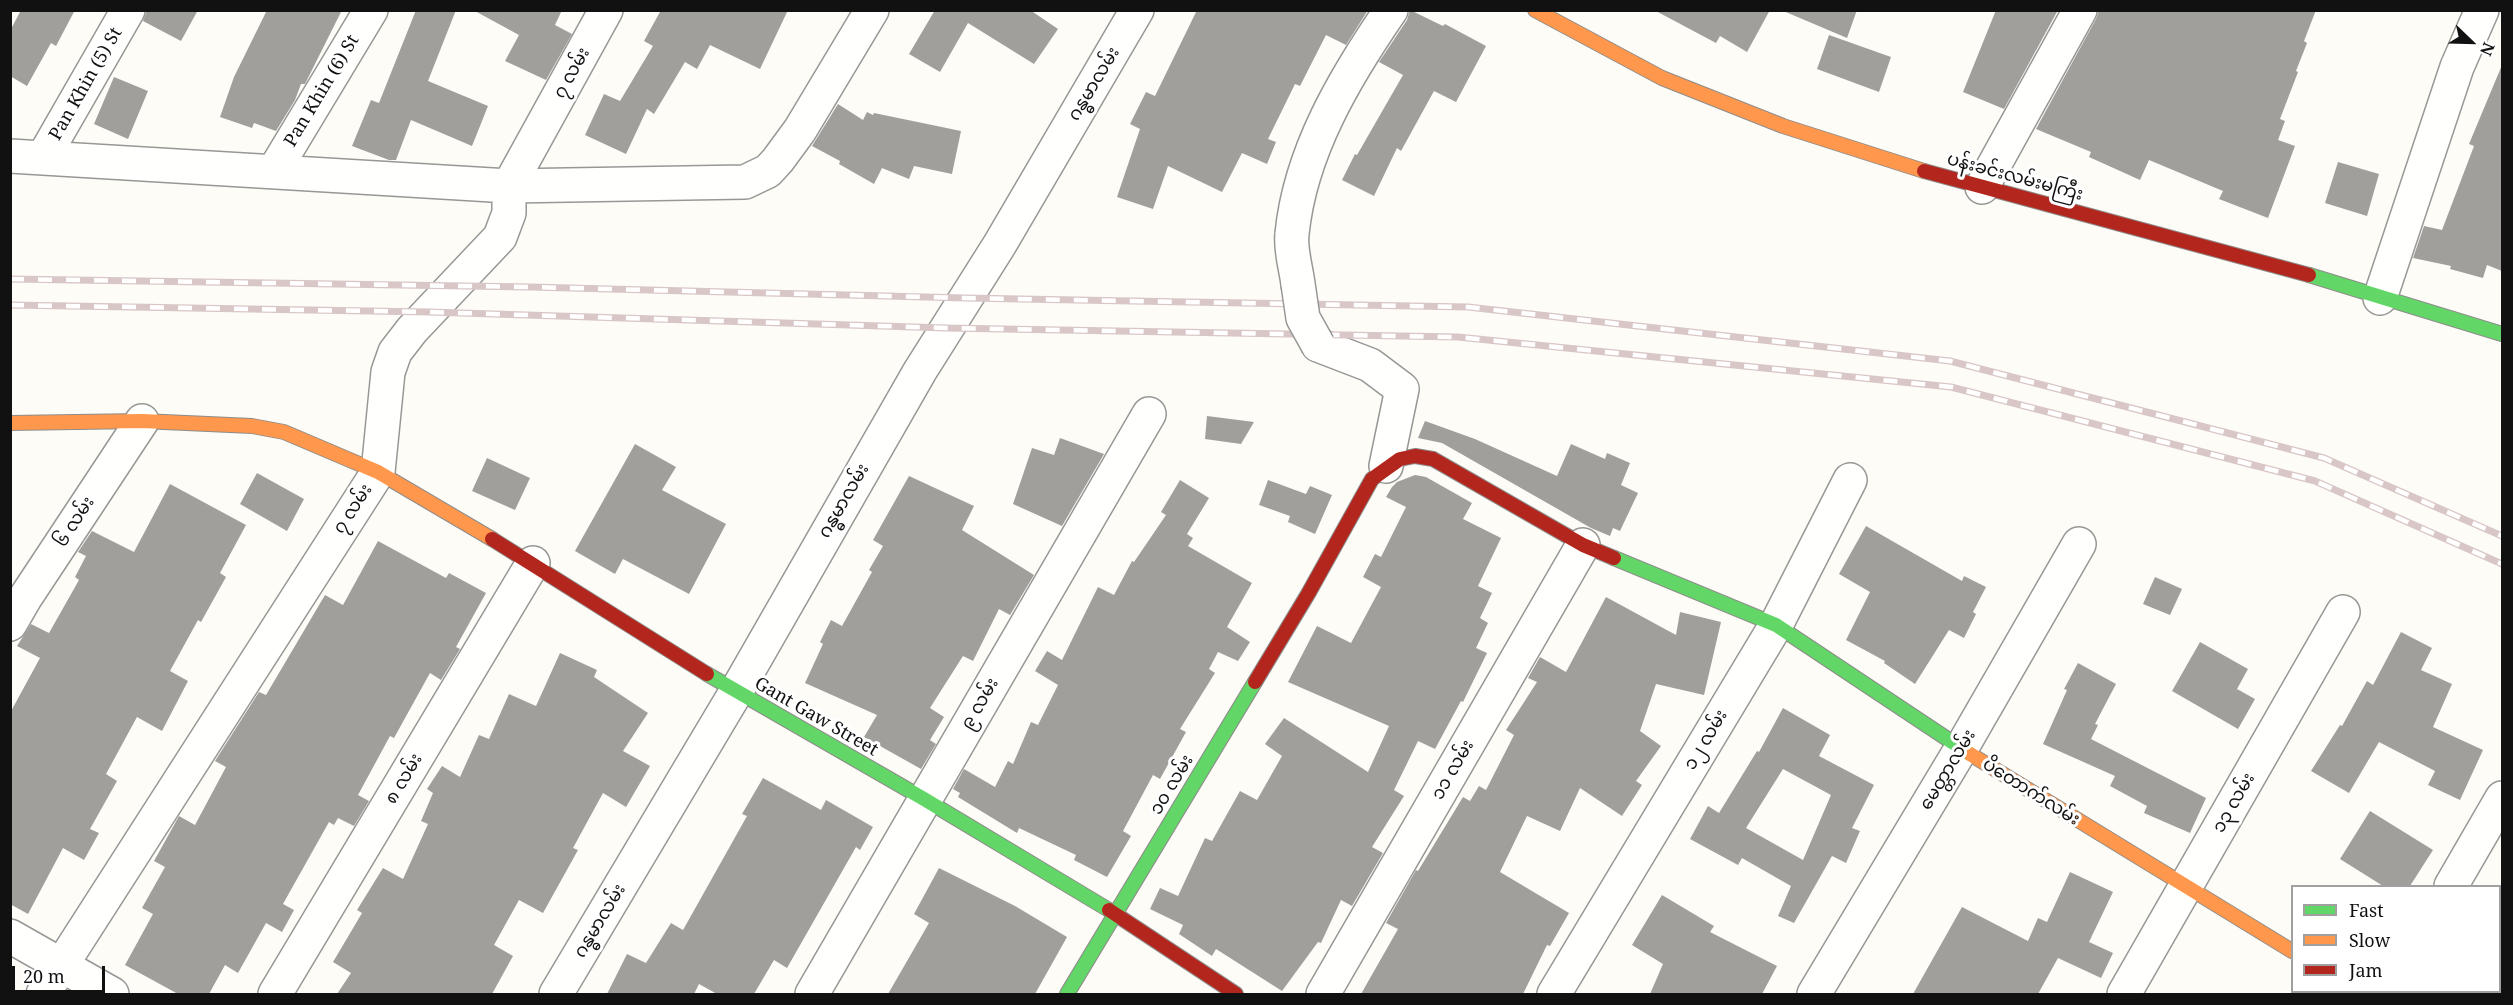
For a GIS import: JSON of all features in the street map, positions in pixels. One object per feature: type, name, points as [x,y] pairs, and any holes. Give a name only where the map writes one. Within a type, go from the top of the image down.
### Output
[{"type":"street","name":"Pan Khin (5) St","points":[[44,158],[128,10]]},
{"type":"street","name":"Pan Khin (6) St","points":[[274,171],[370,10]]},
{"type":"street","name":"၇ လမ်း","points":[[43,994],[378,472],[388,372],[395,352],[412,330],[500,237],[509,213],[509,186],[606,10]]},
{"type":"street","points":[[10,156],[509,186],[745,182],[768,171],[800,130],[872,10]]},
{"type":"street","name":"ဂန္ဓမာလမ်း","points":[[556,994],[736,692],[914,381],[1000,244],[1137,10]]},
{"type":"street","points":[[1386,466],[1402,389],[1370,365],[1318,345],[1303,318],[1291,236],[1301,180],[1322,128],[1366,47],[1391,10]]},
{"type":"street","name":"ပန်းခင်းလမ်းမကြီး","points":[[1535,10],[1662,78],[1783,126],[1905,166],[2283,266],[2502,334]]},
{"type":"street","points":[[1982,187],[2080,10]]},
{"type":"street","points":[[2380,298],[2457,67],[2482,10]]},
{"type":"street","name":"၉ လမ်း","points":[[812,994],[1149,414]]},
{"type":"street","name":"Gant Gaw Street","points":[[10,423],[142,421],[252,426],[284,432],[378,472],[533,563],[736,692],[924,799],[1115,914],[1236,994]]},
{"type":"street","name":"၆ လမ်း","points":[[10,624],[142,421]]},
{"type":"street","name":"ပိတောက်လမ်း","points":[[1386,466],[1403,457],[1418,456],[1433,459],[1583,545],[1776,625],[1961,749],[2291,950]]},
{"type":"street","name":"၁၀ လမ်း","points":[[1067,994],[1308,594],[1372,479],[1386,466]]},
{"type":"street","name":"၁၂ လမ်း","points":[[1554,994],[1776,625],[1850,480]]},
{"type":"street","name":"မေတ္တာလမ်း","points":[[1814,994],[1961,749],[2079,544]]},
{"type":"street","name":"၁၁ လမ်း","points":[[1323,994],[1583,545]]},
{"type":"street","name":"၈ လမ်း","points":[[275,994],[533,563]]},
{"type":"street","name":"၁၃ လမ်း","points":[[2124,994],[2343,612]]},
{"type":"street","points":[[2452,885],[2502,798]]},
{"type":"street","points":[[10,936],[112,994]]},
{"type":"building","points":[[21,10],[75,10],[56,46],[51,43],[27,86],[10,76],[10,31]]},
{"type":"building","points":[[147,10],[198,10],[181,41],[143,21]]},
{"type":"building","points":[[267,10],[342,10],[305,84],[301,84],[295,100],[276,131],[254,123],[252,128],[220,117],[234,77]]},
{"type":"building","points":[[416,10],[456,10],[428,81],[488,106],[472,146],[411,120],[396,160],[389,160],[352,146],[371,100],[379,103]]},
{"type":"building","points":[[473,10],[562,10],[555,25],[572,34],[546,80],[505,61],[519,35]]},
{"type":"building","points":[[661,10],[788,10],[760,69],[710,45],[697,69],[685,62],[654,114],[647,109],[626,154],[585,135],[604,94],[620,101],[653,46],[644,41]]},
{"type":"building","points":[[935,10],[1030,10],[1058,29],[1034,64],[968,23],[940,72],[909,54]]},
{"type":"building","points":[[1197,10],[1368,10],[1346,45],[1326,35],[1300,86],[1295,84],[1268,139],[1276,142],[1267,164],[1242,153],[1222,192],[1168,166],[1153,209],[1117,197],[1140,129],[1130,124],[1146,92],[1155,96]]},
{"type":"building","points":[[1410,10],[1443,26],[1445,24],[1486,46],[1456,102],[1434,91],[1401,151],[1397,148],[1374,196],[1342,180],[1355,154],[1357,155],[1403,75],[1379,62],[1407,20]]},
{"type":"building","points":[[1654,10],[1770,10],[1747,52],[1720,36],[1716,43]]},
{"type":"building","points":[[1781,10],[1857,10],[1847,38]]},
{"type":"building","points":[[1996,10],[2058,10],[2004,109],[1963,92]]},
{"type":"building","points":[[2099,10],[2316,10],[2304,41],[2307,43],[2296,71],[2298,72],[2280,119],[2285,121],[2278,140],[2295,146],[2268,218],[2219,199],[2223,191],[2149,160],[2140,180],[2089,157],[2091,152],[2036,129]]},
{"type":"building","points":[[1829,35],[1891,57],[1879,92],[1817,69]]},
{"type":"building","points":[[2502,65],[2502,271],[2487,265],[2483,278],[2450,269],[2451,266],[2413,258],[2424,226],[2442,230],[2474,146],[2469,144]]},
{"type":"building","points":[[114,77],[148,91],[128,139],[94,124]]},
{"type":"building","points":[[838,104],[863,120],[867,112],[961,131],[952,174],[914,166],[909,179],[882,168],[874,184],[839,164],[840,161],[812,146]]},
{"type":"building","points":[[2338,162],[2379,174],[2367,216],[2325,203]]},
{"type":"building","points":[[1207,416],[1254,422],[1241,444],[1205,439]]},
{"type":"building","points":[[1425,421],[1475,439],[1557,476],[1571,444],[1605,459],[1607,453],[1630,463],[1621,485],[1638,493],[1620,531],[1613,528],[1610,536],[1591,528],[1442,443],[1418,438]]},
{"type":"building","points":[[1060,438],[1104,454],[1062,526],[1013,504],[1032,448],[1054,455]]},
{"type":"building","points":[[635,444],[676,467],[662,490],[726,524],[689,594],[623,559],[615,574],[575,551]]},
{"type":"building","points":[[487,458],[530,478],[515,510],[472,491]]},
{"type":"building","points":[[257,473],[304,499],[287,531],[240,504]]},
{"type":"building","points":[[1415,475],[1426,477],[1472,503],[1463,519],[1501,538],[1478,586],[1492,593],[1480,618],[1488,623],[1476,648],[1487,653],[1463,702],[1461,701],[1435,749],[1418,741],[1394,790],[1404,796],[1372,847],[1383,853],[1352,906],[1341,900],[1321,943],[1318,942],[1282,991],[1216,949],[1212,956],[1179,934],[1183,925],[1150,909],[1160,888],[1178,896],[1205,838],[1212,841],[1240,791],[1257,800],[1282,756],[1265,744],[1284,718],[1368,772],[1389,726],[1288,682],[1317,626],[1351,643],[1381,587],[1363,577],[1375,554],[1381,557],[1406,507],[1386,497],[1397,482]]},
{"type":"building","points":[[909,476],[974,506],[962,530],[1034,575],[1010,615],[999,609],[973,661],[963,656],[930,708],[944,717],[930,740],[936,744],[921,769],[864,737],[877,715],[805,683],[831,620],[842,626],[872,572],[869,570],[883,546],[873,540]]},
{"type":"building","points":[[1180,480],[1209,498],[1187,534],[1193,538],[1188,546],[1252,583],[1227,627],[1250,642],[1238,661],[1218,652],[1209,669],[1215,673],[1180,729],[1186,732],[1160,779],[1153,775],[1123,831],[1131,836],[1107,877],[1074,860],[1076,855],[1019,828],[1017,833],[958,797],[960,793],[953,789],[964,769],[995,787],[1008,761],[1013,764],[1031,722],[1038,725],[1058,685],[1035,671],[1047,651],[1062,660],[1098,587],[1114,595],[1132,561],[1134,562],[1166,515],[1161,512]]},
{"type":"building","points":[[1268,480],[1306,494],[1310,486],[1332,495],[1315,534],[1288,522],[1290,516],[1259,505]]},
{"type":"building","points":[[170,484],[246,525],[220,573],[226,577],[201,622],[198,620],[170,671],[188,681],[162,731],[137,717],[106,774],[117,781],[90,829],[99,833],[84,860],[63,848],[28,914],[10,904],[10,713],[40,658],[17,646],[31,624],[49,633],[79,580],[75,577],[86,556],[78,552],[92,531],[134,552]]},
{"type":"building","points":[[1866,526],[1962,581],[1964,576],[1986,587],[1973,612],[1976,614],[1964,638],[1949,630],[1915,684],[1884,663],[1885,661],[1846,640],[1870,592],[1839,574]]},
{"type":"building","points":[[378,541],[446,578],[449,573],[486,593],[456,647],[460,649],[441,680],[430,673],[394,738],[390,736],[358,795],[369,801],[354,826],[338,818],[334,825],[329,822],[283,904],[294,910],[282,932],[266,923],[238,973],[225,965],[209,994],[178,994],[125,965],[153,914],[142,908],[165,867],[154,861],[179,816],[195,825],[226,767],[215,761],[259,692],[266,695],[325,595],[343,605]]},
{"type":"building","points":[[2155,577],[2182,589],[2170,615],[2143,604]]},
{"type":"building","points":[[1606,597],[1676,635],[1680,612],[1721,622],[1704,695],[1656,684],[1640,731],[1661,746],[1636,781],[1642,785],[1622,816],[1580,788],[1560,831],[1527,816],[1500,872],[1569,913],[1550,946],[1547,945],[1523,994],[1361,994],[1398,929],[1386,923],[1416,870],[1418,871],[1463,797],[1470,801],[1479,786],[1486,790],[1514,735],[1506,730],[1537,682],[1528,678],[1540,657],[1566,672]]},
{"type":"building","points":[[2401,632],[2432,648],[2421,670],[2452,684],[2433,727],[2483,750],[2460,800],[2428,785],[2435,771],[2379,742],[2349,793],[2311,771],[2340,725],[2342,726],[2367,681],[2373,685]]},
{"type":"building","points":[[2200,642],[2248,669],[2237,689],[2255,699],[2238,729],[2172,691]]},
{"type":"building","points":[[560,653],[597,670],[594,677],[648,713],[623,751],[650,766],[626,807],[603,793],[573,848],[578,850],[543,913],[519,900],[494,945],[513,956],[492,994],[337,994],[351,973],[333,962],[362,913],[357,910],[383,868],[403,879],[428,824],[421,821],[433,793],[427,789],[442,766],[460,777],[479,735],[489,739],[509,694],[536,706]]},
{"type":"building","points":[[2078,663],[2116,684],[2095,724],[2098,725],[2091,739],[2206,798],[2190,833],[2144,813],[2147,806],[2110,786],[2115,776],[2043,744],[2067,690],[2064,689]]},
{"type":"building","points":[[1783,708],[1830,735],[1819,756],[1874,785],[1852,828],[1860,831],[1846,863],[1832,856],[1794,923],[1778,916],[1791,886],[1742,858],[1738,865],[1690,839],[1708,806],[1719,813],[1757,751],[1759,752]],"holes":[[[1783,769],[1831,795],[1803,860],[1746,828]]]},
{"type":"building","points":[[763,778],[821,810],[826,800],[873,827],[860,850],[856,847],[787,968],[774,960],[754,994],[717,994],[699,984],[694,994],[607,994],[627,954],[646,963],[671,923],[683,930],[747,816],[742,814]]},
{"type":"building","points":[[2370,811],[2433,850],[2411,885],[2381,885],[2340,859]]},
{"type":"building","points":[[939,868],[1015,906],[1067,937],[1035,994],[888,994],[929,923],[914,914]]},
{"type":"building","points":[[2070,872],[2113,892],[2089,942],[2113,953],[2101,978],[2058,958],[2038,994],[1913,994],[1962,907],[2028,941],[2038,918],[2047,922]]},
{"type":"building","points":[[1662,895],[1714,926],[1710,932],[1777,966],[1762,994],[1650,994],[1663,964],[1632,945]]},
{"type":"railway","points":[[10,279],[530,287],[1468,307],[1950,361],[2324,458],[2502,536]]},
{"type":"railway","points":[[10,305],[429,312],[946,328],[1458,337],[1951,387],[2315,481],[2502,564]]},
{"type":"traffic: fast","points":[[2309,275],[2502,334]]},
{"type":"traffic: fast","points":[[1614,558],[1776,625],[1970,754]]},
{"type":"traffic: fast","points":[[707,674],[924,799],[1109,910]]},
{"type":"traffic: fast","points":[[1067,994],[1255,682]]},
{"type":"traffic: slow","points":[[1535,10],[1662,78],[1783,126],[1924,171]]},
{"type":"traffic: slow","points":[[10,423],[142,421],[252,426],[284,432],[378,472],[492,539]]},
{"type":"traffic: slow","points":[[1970,754],[2291,950]]},
{"type":"traffic: jam","points":[[1924,171],[2309,275]]},
{"type":"traffic: jam","points":[[1255,682],[1308,594],[1372,479],[1400,459],[1415,456],[1433,459],[1583,545],[1614,558]]},
{"type":"traffic: jam","points":[[492,539],[707,674]]},
{"type":"traffic: jam","points":[[1109,910],[1236,994]]}]
